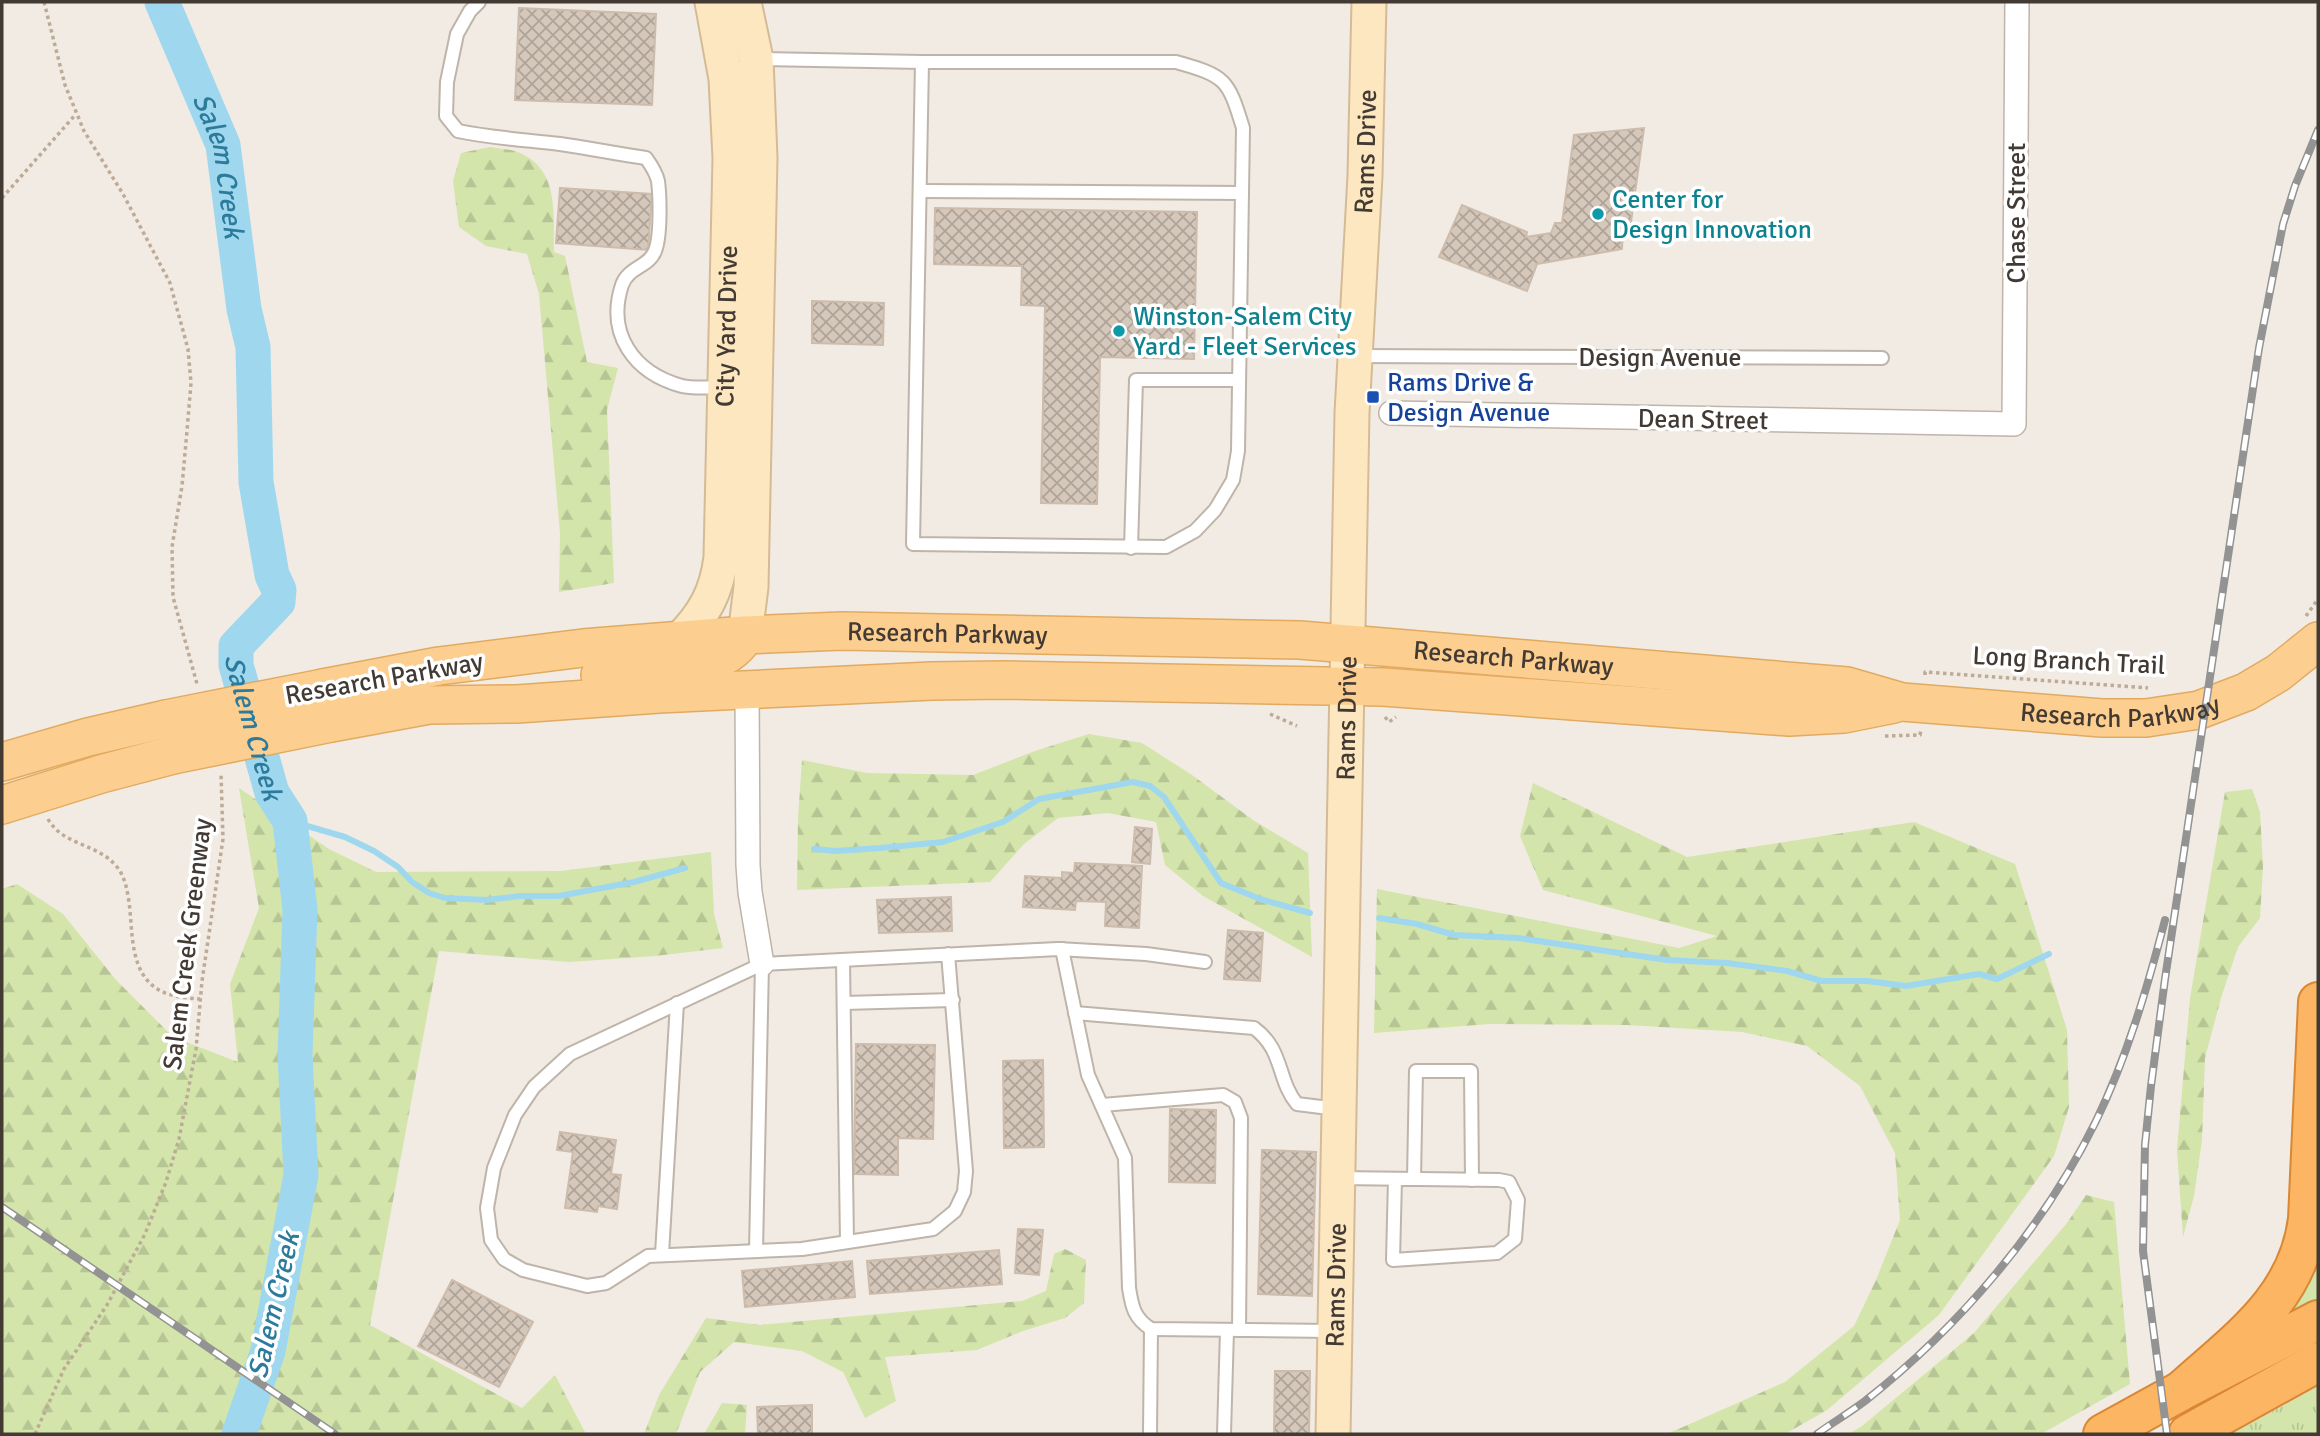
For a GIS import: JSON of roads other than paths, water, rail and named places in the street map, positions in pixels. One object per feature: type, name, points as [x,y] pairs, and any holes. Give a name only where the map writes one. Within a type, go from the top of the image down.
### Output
[{"type":"highway","points":[[2180,1391],[2245,1333],[2276,1301],[2302,1252],[2308,1219],[2318,1002]]},
{"type":"highway","points":[[2103,1434],[2180,1391],[2318,1321]]},
{"type":"highway","points":[[2188,1434],[2318,1362]]},
{"type":"main road","name":"City Yard Drive","points":[[679,640],[702,615],[718,580],[721,557],[729,110],[712,2]]},
{"type":"main road","name":"City Yard Drive","points":[[744,2],[756,59],[760,158],[751,587],[745,635]]},
{"type":"main road","name":"Rams Drive","points":[[1333,1434],[1355,356],[1365,176],[1369,2]]},
{"type":"main road","name":"Research Parkway","points":[[2,762],[88,737],[166,719],[439,666],[510,656],[745,635],[842,631],[1300,640],[1913,692],[2102,718],[2146,718],[2199,710],[2246,692],[2278,673],[2309,631]]},
{"type":"main road","points":[[429,705],[587,677],[712,662],[727,656],[745,635]]},
{"type":"main road","name":"Research Parkway","points":[[2,805],[173,755],[429,705],[517,704],[747,690],[1003,680],[1383,687],[1778,717],[1844,714],[1913,692]]},
{"type":"street","name":"Chase Street","points":[[2014,424],[2017,2]]},
{"type":"street","name":"Dean Street","points":[[1391,414],[2014,424]]},
{"type":"street","points":[[747,690],[748,865],[762,964]]},
{"type":"lane","points":[[479,2],[457,34],[447,82],[446,116],[458,131],[469,134],[582,147],[646,158],[658,180],[658,236],[655,251],[648,261],[631,270],[623,283],[616,317],[622,339],[636,362],[658,376],[683,387],[725,387]]},
{"type":"lane","points":[[756,59],[1176,62],[1207,71],[1227,84],[1243,128],[1238,452],[1233,480],[1216,510],[1195,531],[1166,547],[913,544],[922,62]]},
{"type":"lane","points":[[920,191],[1242,193]]},
{"type":"lane","name":"Design Avenue","points":[[1355,356],[1882,358]]},
{"type":"lane","points":[[1131,548],[1136,380],[1239,380]]},
{"type":"lane","points":[[948,954],[966,1171],[964,1192],[955,1211],[933,1229],[802,1250],[648,1256],[606,1283],[587,1286],[523,1270],[504,1259],[491,1240],[487,1208],[494,1167],[515,1115],[534,1087],[570,1054],[762,964],[948,954],[1062,949],[1146,954],[1205,962]]},
{"type":"lane","points":[[1062,949],[1088,1075],[1125,1158],[1129,1287],[1132,1308],[1138,1321],[1151,1329],[1335,1331]]},
{"type":"lane","points":[[843,960],[847,1242]]},
{"type":"lane","points":[[756,1251],[762,964]]},
{"type":"lane","points":[[844,1003],[953,1000]]},
{"type":"lane","points":[[662,1254],[677,1003]]},
{"type":"lane","points":[[1075,1013],[1254,1028],[1266,1037],[1279,1060],[1297,1104],[1339,1107]]},
{"type":"lane","points":[[1414,1179],[1416,1071],[1472,1071],[1472,1180]]},
{"type":"lane","points":[[1102,1105],[1223,1094],[1235,1101],[1241,1118],[1233,1330],[1224,1434]]},
{"type":"lane","points":[[1338,1178],[1472,1180],[1509,1182],[1518,1200],[1515,1239],[1497,1253],[1393,1260],[1395,1179]]},
{"type":"lane","points":[[1150,1434],[1151,1329]]},
{"type":"waterway","name":"Salem Creek","points":[[162,2],[223,145],[244,309],[253,347],[256,482],[272,575],[279,590],[278,602],[236,646],[236,665],[272,793],[290,821],[300,910],[295,1055],[301,1175],[268,1351],[239,1434]]},
{"type":"waterway","points":[[814,849],[836,851],[943,842],[1003,822],[1039,799],[1133,782],[1150,786],[1164,797],[1221,883],[1260,899],[1310,913]]},
{"type":"waterway","points":[[290,821],[345,837],[374,851],[398,867],[412,882],[429,893],[445,898],[487,900],[520,896],[559,896],[634,882],[685,868]]},
{"type":"waterway","points":[[1379,918],[1417,924],[1454,935],[1518,938],[1667,960],[1727,963],[1787,971],[1822,981],[1867,981],[1906,986],[1979,974],[1997,979],[2049,954]]},
{"type":"railway","points":[[2167,1434],[2143,1251],[2145,1145],[2151,1086],[2259,348],[2283,224],[2318,130]]},
{"type":"railway","points":[[1817,1434],[1865,1401],[1933,1341],[1996,1274],[2051,1200],[2096,1121],[2117,1072],[2143,997],[2165,920]]},
{"type":"railway","points":[[2,1207],[335,1434]]},
{"type":"place","name":"Center for Design Innovation","points":[[1598,214]]},
{"type":"place","name":"Winston-Salem City Yard - Fleet Services","points":[[1119,331]]},
{"type":"place","name":"Rams Drive & Design Avenue","points":[[1373,397]]}]
